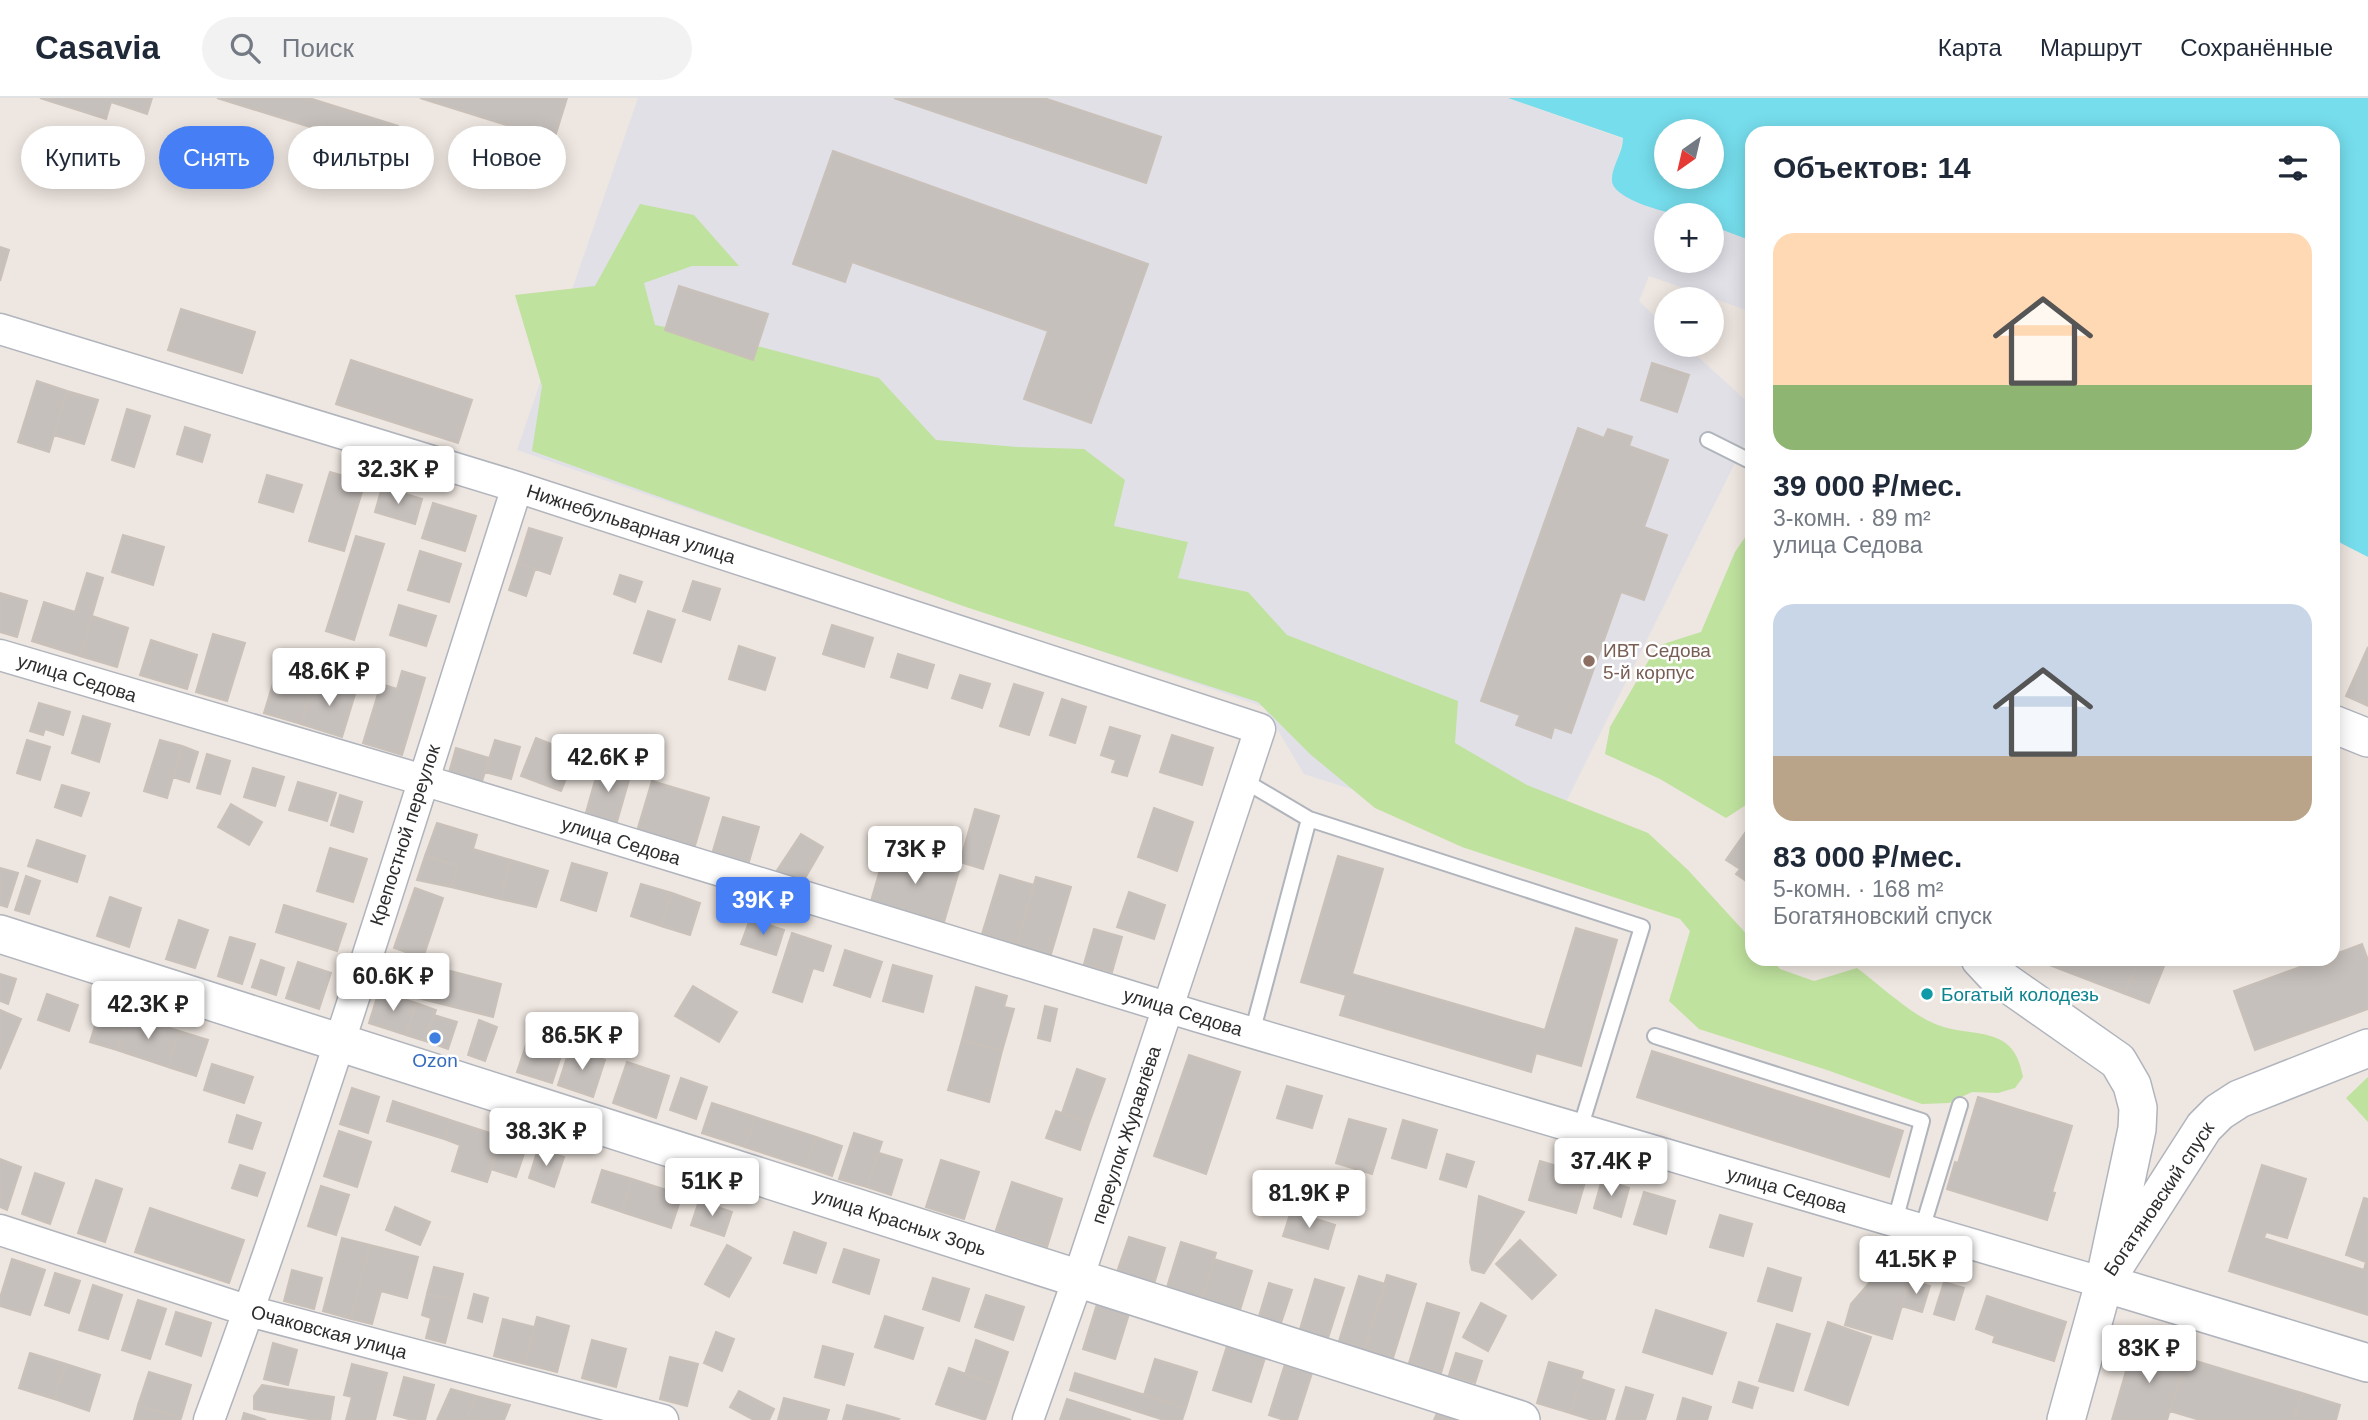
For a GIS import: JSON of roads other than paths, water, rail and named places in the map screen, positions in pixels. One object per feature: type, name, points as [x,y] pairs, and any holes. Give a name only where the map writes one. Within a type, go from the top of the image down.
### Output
[{"type":"street","name":"Нижнебульварная улица","points":[[0,329],[517,487],[1260,729]]},
{"type":"street","name":"Крепостной переулок","points":[[209,1420],[249,1311],[338,1042],[517,487]]},
{"type":"street","name":"улица Седова","points":[[0,655],[423,780],[1252,1033],[2368,1363]]},
{"type":"street","points":[[2340,727],[2368,738]]},
{"type":"street","name":"переулок Журавлёва","points":[[1028,1420],[1169,1008],[1260,729]]},
{"type":"street","name":"улица Красных Зорь","points":[[0,934],[1521,1420]]},
{"type":"street","name":"Богатяновский спуск","points":[[1987,966],[1994,974],[2118,1061],[2132,1085],[2138,1108],[2137,1129],[2104,1283],[2066,1420]]},
{"type":"street","name":"Богатяновский спуск","points":[[2104,1283],[2204,1127],[2219,1112],[2239,1099],[2368,1048]]},
{"type":"street","name":"Очаковская улица","points":[[0,1230],[249,1311],[663,1420]]},
{"type":"lane","points":[[1708,440],[1745,459]]},
{"type":"lane","points":[[1243,780],[1309,819],[1642,927],[1580,1129]]},
{"type":"lane","points":[[1252,1033],[1309,819]]},
{"type":"lane","points":[[1655,1036],[1922,1121],[1908,1225]]},
{"type":"lane","points":[[1908,1225],[1960,1105]]},
{"type":"water","points":[[1508,98],[2368,98],[2368,557],[2340,543],[2340,126],[1745,126],[1745,238],[1724,230],[1724,203],[1654,203],[1654,208],[1621,194],[1612,181],[1623,138]]},
{"type":"place","name":"ИВТ Седова 5-й корпус","points":[[1589,661]]},
{"type":"place","name":"Богатый колодезь","points":[[1927,994]]},
{"type":"place","name":"Ozon","points":[[435,1038]]}]
